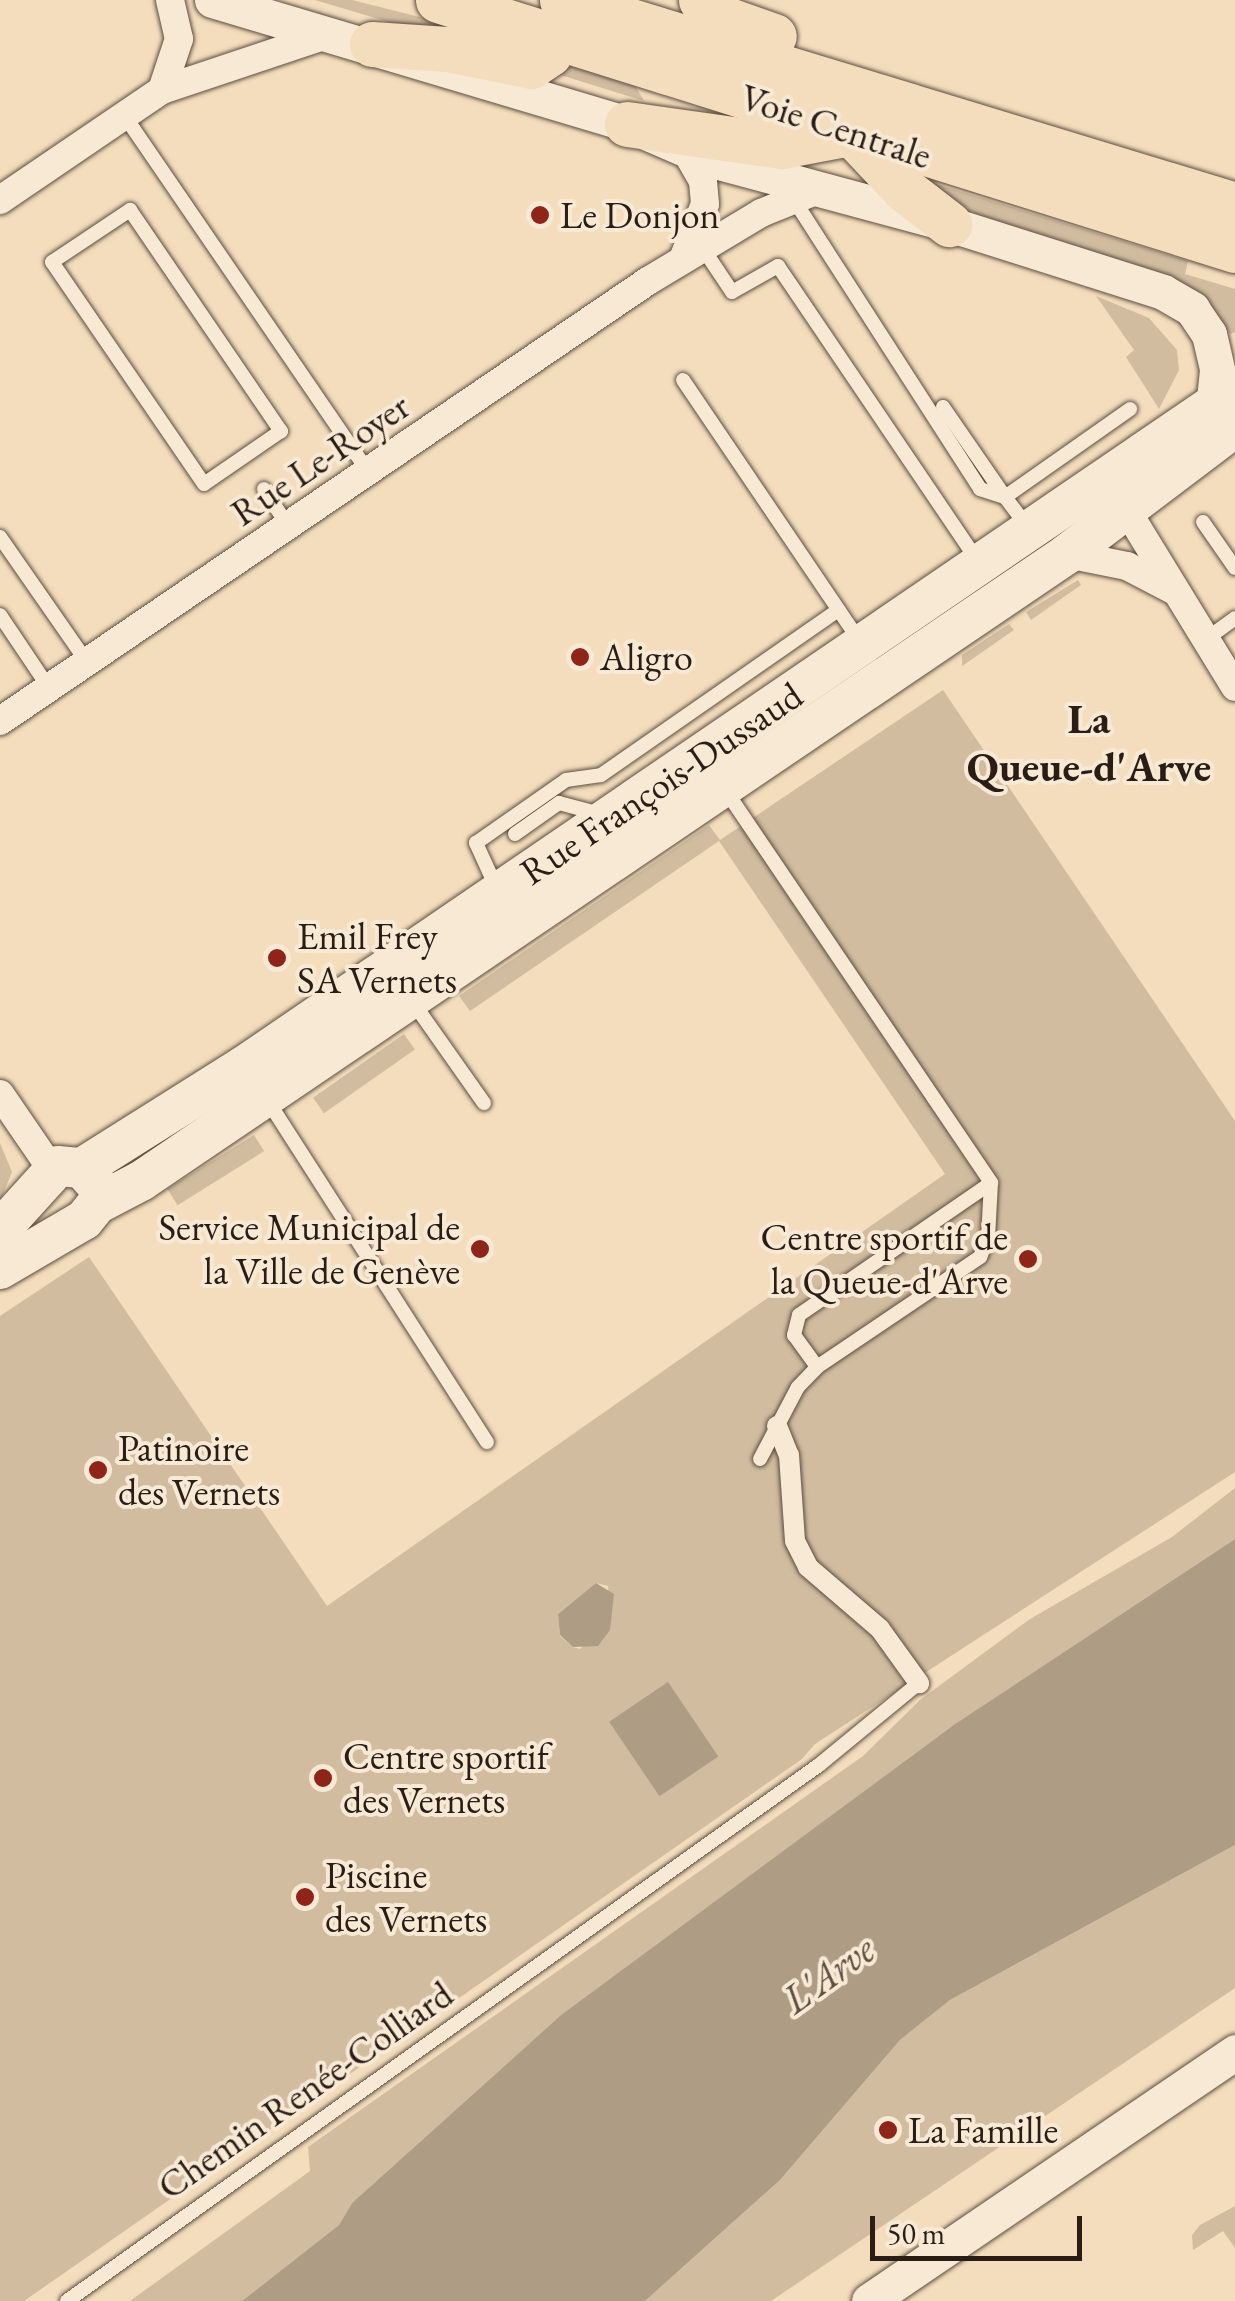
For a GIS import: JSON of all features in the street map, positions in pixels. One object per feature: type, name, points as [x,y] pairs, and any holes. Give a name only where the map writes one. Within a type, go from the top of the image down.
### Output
[{"type":"main road","name":"Voie Centrale","points":[[438,0],[565,8],[671,35],[1235,206]]},
{"type":"main road","points":[[701,0],[720,16],[783,39],[912,108]]},
{"type":"main road","points":[[353,38],[447,49],[513,67],[540,62],[565,8]]},
{"type":"main road","name":"Voie Centrale","points":[[671,35],[850,133],[1235,250]]},
{"type":"main road","points":[[626,124],[782,146],[850,133],[905,190],[948,224]]},
{"type":"main road","name":"Rue François-Dussaud","points":[[399,983],[499,894],[610,818],[887,652],[1067,554],[1117,495],[1226,413]]},
{"type":"main road","name":"Rue François-Dussaud","points":[[0,1230],[255,1081],[399,983],[723,786],[887,652],[982,566],[1031,532],[1117,495]]},
{"type":"main road","name":"Rue François-Dussaud","points":[[0,1269],[68,1192]]},
{"type":"street","points":[[162,90],[179,39],[170,0]]},
{"type":"street","points":[[212,0],[353,38],[626,124],[806,195],[948,224],[1180,300],[1209,334],[1226,413]]},
{"type":"street","points":[[0,200],[162,90],[353,38]]},
{"type":"street","points":[[686,150],[703,180],[705,204],[693,253]]},
{"type":"street","name":"Rue Le-Royer","points":[[0,722],[693,253],[806,195]]},
{"type":"street","points":[[1117,495],[1235,686]]},
{"type":"street","points":[[1067,554],[1127,566],[1173,590]]},
{"type":"street","points":[[0,1094],[68,1192]]},
{"type":"street","points":[[777,1426],[788,1455],[792,1528],[808,1567],[880,1629],[919,1683]]},
{"type":"street","points":[[869,2301],[1235,2052]]},
{"type":"lane","points":[[124,116],[368,472]]},
{"type":"lane","points":[[806,195],[980,488],[1005,497]]},
{"type":"lane","points":[[130,210],[281,431],[204,484],[52,262],[130,210]]},
{"type":"lane","points":[[693,253],[732,292],[778,266],[982,566]]},
{"type":"lane","points":[[683,380],[852,630],[887,652]]},
{"type":"lane","points":[[943,407],[1031,532]]},
{"type":"lane","points":[[1005,497],[1130,409]]},
{"type":"lane","points":[[264,489],[288,526]]},
{"type":"lane","points":[[1203,522],[1235,568]]},
{"type":"lane","points":[[0,537],[87,662]]},
{"type":"lane","points":[[499,894],[476,843],[566,780],[601,776],[838,610]]},
{"type":"lane","points":[[0,615],[49,688]]},
{"type":"lane","points":[[1205,640],[1235,618]]},
{"type":"lane","points":[[723,786],[988,1169],[991,1183],[988,1238],[980,1257],[817,1368],[777,1426],[760,1459]]},
{"type":"lane","points":[[516,834],[559,804],[572,802],[610,818]]},
{"type":"lane","points":[[399,983],[484,1103]]},
{"type":"lane","points":[[255,1081],[488,1442]]},
{"type":"lane","points":[[817,1368],[794,1335],[799,1314],[991,1183]]},
{"type":"lane","name":"Chemin Renée-Colliard","points":[[67,2301],[820,1765],[919,1683]]},
{"type":"shaded area","points":[[315,0],[352,0],[531,45],[402,26]]},
{"type":"shaded area","points":[[570,57],[629,75],[644,101],[551,72]]},
{"type":"shaded area","points":[[923,180],[1188,261],[1185,274],[1235,289],[1235,332],[1230,334],[1210,306],[969,216]]},
{"type":"shaded area","points":[[1096,296],[1149,318],[1177,350],[1179,370],[1159,409],[1126,357],[1134,350]]},
{"type":"shaded area","points":[[1078,580],[1081,585],[1031,620],[1026,612]]},
{"type":"shaded area","points":[[1009,624],[1014,630],[962,666],[962,655]]},
{"type":"shaded area","points":[[943,690],[1235,1121],[1235,1472],[815,1744],[802,1759],[24,2301],[0,2301],[0,1316],[89,1257],[327,1606],[945,1174],[719,841],[470,1011],[459,996],[709,825],[720,840]],"holes":[[[596,1583],[608,1586],[611,1618],[580,1649],[573,1647],[560,1636],[558,1614]]]},
{"type":"shaded area","points":[[404,1034],[415,1050],[324,1113],[313,1098]]},
{"type":"shaded area","points":[[254,1135],[264,1151],[178,1205],[167,1189]]},
{"type":"shaded area","points":[[0,1143],[12,1172],[0,1201]]},
{"type":"shaded area","points":[[1235,1488],[1235,1539],[955,1724],[561,2015],[352,2203],[339,2225],[242,2301],[130,2301],[310,2171],[308,2147],[863,1756],[920,1700],[1030,1619],[1172,1537]]},
{"type":"shaded area","points":[[1235,1845],[1235,1988],[771,2301],[645,2301],[780,2180],[900,2040],[950,2000]]},
{"type":"shaded area","points":[[1235,2206],[1235,2248],[1223,2231],[1193,2250],[1192,2235],[1200,2225]]},
{"type":"water","name":"L'Arve","points":[[1235,1539],[1235,1845],[950,2000],[900,2040],[780,2180],[645,2301],[242,2301],[339,2225],[352,2203],[561,2015],[955,1724]]},
{"type":"water","points":[[596,1583],[614,1594],[610,1630],[598,1646],[573,1647],[560,1635],[558,1614]]},
{"type":"water","points":[[668,1682],[718,1757],[659,1796],[609,1722]]},
{"type":"place","name":"Le Donjon","points":[[540,215]]},
{"type":"place","name":"Aligro","points":[[580,657]]},
{"type":"place","name":"Emil Frey SA Vernets","points":[[277,958]]},
{"type":"place","name":"Service Municipal de la Ville de Genève","points":[[480,1249]]},
{"type":"place","name":"Centre sportif de la Queue-d'Arve","points":[[1028,1259]]},
{"type":"place","name":"Patinoire des Vernets","points":[[98,1470]]},
{"type":"place","name":"Centre sportif des Vernets","points":[[323,1778]]},
{"type":"place","name":"Piscine des Vernets","points":[[305,1897]]},
{"type":"place","name":"La Famille","points":[[888,2130]]},
{"type":"district","name":"La Queue-d'Arve","points":[[1089,743]]}]
